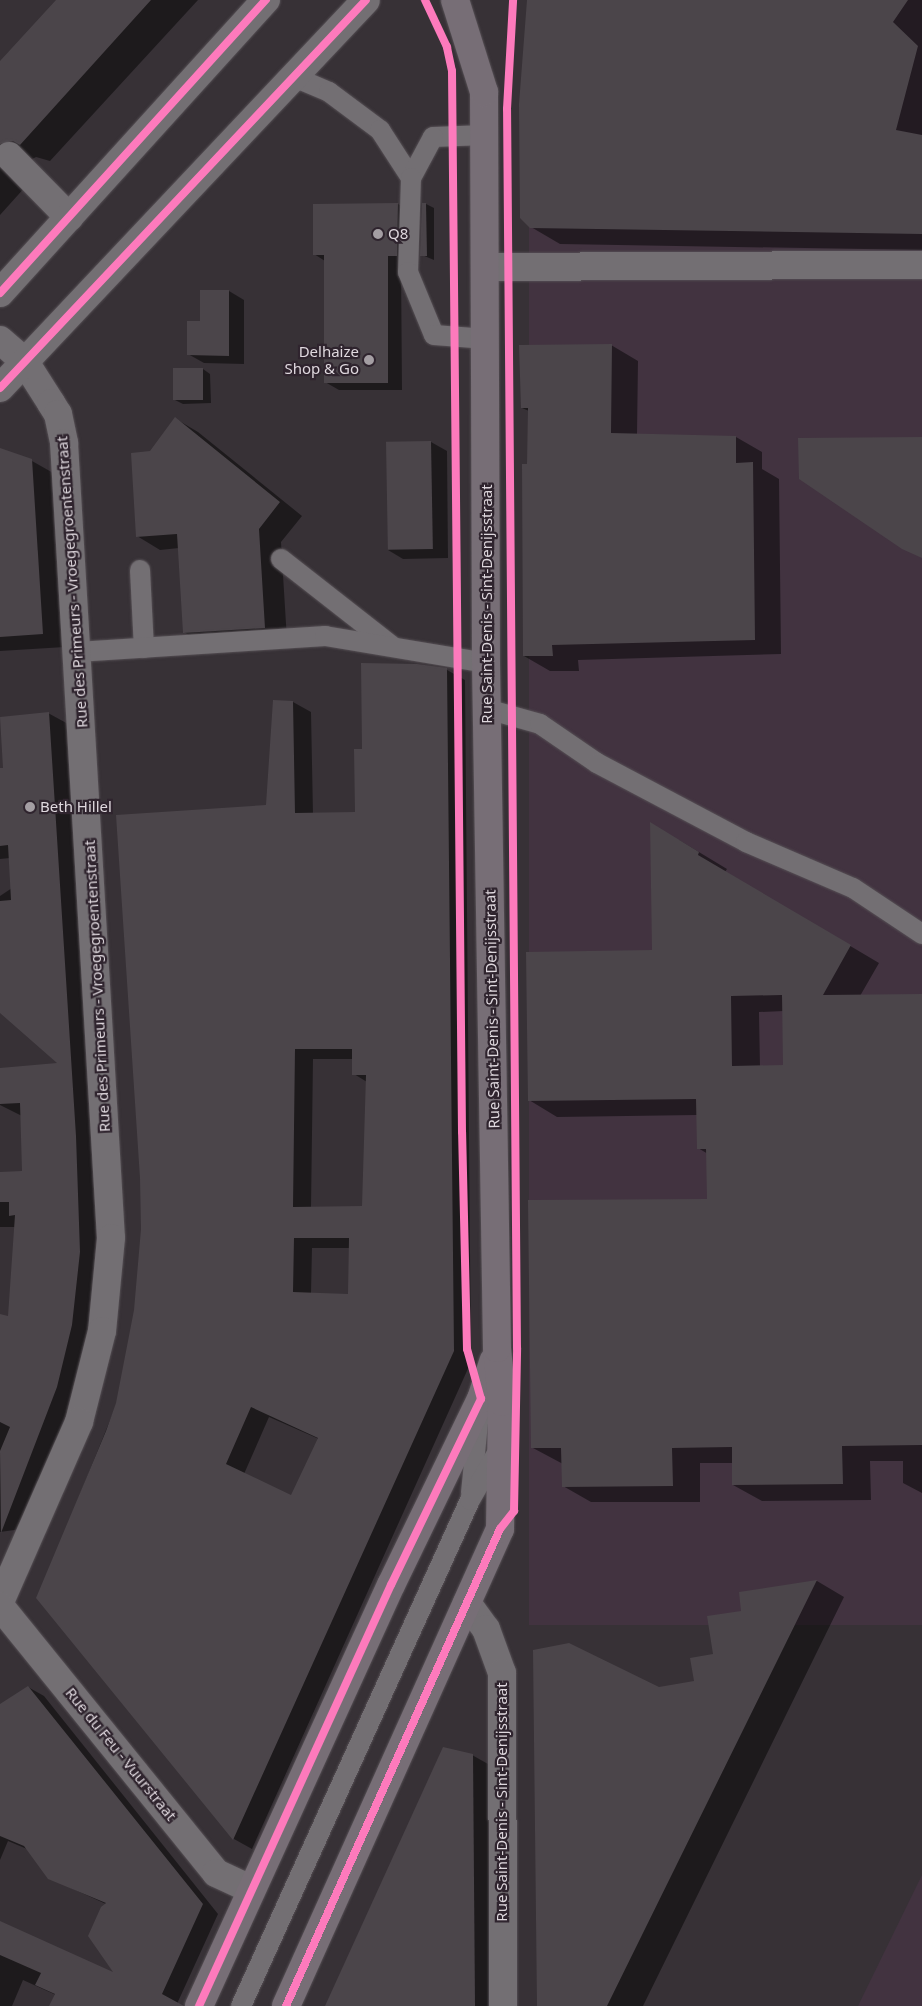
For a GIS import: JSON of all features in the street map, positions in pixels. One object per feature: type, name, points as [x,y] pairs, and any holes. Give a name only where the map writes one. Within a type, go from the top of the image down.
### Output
[{"type":"main road","name":"Rue Saint-Denis - Sint-Denijsstraat","points":[[454,0],[484,92],[487,267],[486,663],[497,1348],[502,1402],[500,1530],[467,1603]]},
{"type":"main road","points":[[199,2006],[251,1889],[481,1399],[497,1348]]},
{"type":"main road","points":[[286,2006],[467,1603]]},
{"type":"street","points":[[0,293],[266,0]]},
{"type":"street","points":[[0,388],[366,0]]},
{"type":"street","points":[[9,156],[69,217]]},
{"type":"street","points":[[487,267],[922,265]]},
{"type":"street","name":"Rue des Primeurs - Vroegegroentenstraat","points":[[0,340],[24,362],[58,414],[64,443],[111,1238],[102,1331],[78,1422],[0,1604]]},
{"type":"street","name":"Rue Saint-Denis - Sint-Denijsstraat","points":[[467,1603],[486,1629],[502,1673],[503,2006]]},
{"type":"street","name":"Rue du Feu - Vuurstraat","points":[[0,1604],[216,1873],[251,1889]]},
{"type":"lane","points":[[294,77],[329,92],[380,130],[411,178]]},
{"type":"lane","points":[[485,135],[433,138],[411,178],[408,272],[434,335],[487,339]]},
{"type":"lane","points":[[281,558],[394,647]]},
{"type":"lane","points":[[140,570],[144,648]]},
{"type":"lane","points":[[77,652],[325,636],[486,663]]},
{"type":"lane","points":[[487,709],[540,724],[597,763],[746,842],[853,888],[922,934]]},
{"type":"lane","points":[[470,1500],[481,1399]]},
{"type":"lane","points":[[241,2006],[470,1500],[500,1448]]},
{"type":"shaded area","points":[[529,0],[922,0],[922,1625],[529,1625]]},
{"type":"shaded area","points":[[922,1875],[922,2006],[858,2006]]},
{"type":"building","points":[[56,0],[151,0],[20,145],[13,141],[0,144],[0,61]]},
{"type":"building","points":[[527,0],[908,0],[893,22],[918,46],[896,130],[922,135],[922,234],[530,228],[520,218],[519,104]]},
{"type":"building","points":[[398,203],[397,256],[388,256],[388,383],[324,383],[324,255],[313,255],[313,204]]},
{"type":"building","points":[[422,203],[426,203],[427,256],[420,256]]},
{"type":"building","points":[[200,290],[229,290],[229,356],[187,355],[187,321],[200,321]]},
{"type":"building","points":[[612,344],[611,433],[736,436],[736,463],[753,462],[755,640],[552,645],[553,656],[523,656],[522,464],[527,464],[528,408],[521,408],[519,345]]},
{"type":"building","points":[[173,368],[203,368],[203,400],[173,400]]},
{"type":"building","points":[[175,417],[280,502],[259,529],[265,628],[183,633],[177,534],[136,537],[131,453],[150,451]]},
{"type":"building","points":[[922,437],[922,558],[902,549],[799,479],[798,438]]},
{"type":"building","points":[[431,441],[433,549],[388,550],[386,442]]},
{"type":"building","points":[[0,448],[32,459],[43,634],[0,637]]},
{"type":"building","points":[[361,663],[417,664],[447,668],[454,1351],[233,1840],[36,1598],[116,1403],[134,1310],[141,1229],[140,1178],[116,815],[266,805],[273,700],[293,701],[295,813],[355,812],[354,749],[362,749]],"holes":[[[295,1049],[352,1049],[352,1075],[366,1075],[362,1206],[293,1207]],[[294,1238],[349,1238],[348,1294],[293,1292]],[[251,1407],[318,1438],[291,1495],[226,1464]]]},
{"type":"building","points":[[49,712],[76,1136],[80,1252],[72,1325],[57,1387],[1,1533],[0,1451],[10,1427],[0,1422],[0,1314],[8,1316],[15,1215],[9,1216],[9,1202],[0,1202],[0,1172],[22,1171],[20,1103],[0,1104],[0,1068],[57,1063],[0,1013],[0,901],[11,900],[8,845],[0,846],[0,768],[3,768],[0,717]]},
{"type":"building","points":[[650,822],[699,852],[698,855],[851,945],[823,995],[922,994],[922,1445],[842,1446],[843,1484],[732,1485],[732,1447],[672,1448],[673,1486],[562,1487],[561,1448],[531,1448],[528,1200],[707,1199],[706,1149],[697,1149],[696,1099],[528,1101],[526,952],[652,950]],"holes":[[[782,995],[783,1065],[732,1066],[731,996]]]},
{"type":"building","points":[[817,1580],[607,2006],[537,2006],[533,1650],[569,1643],[659,1687],[694,1681],[690,1658],[713,1654],[707,1616],[741,1611],[739,1592]]},
{"type":"building","points":[[28,1686],[203,1904],[162,1994],[184,2006],[49,2006],[55,1994],[35,1985],[41,1973],[0,1955],[0,1921],[113,1972],[88,1936],[101,1907],[106,1903],[48,1879],[24,1846],[0,1836],[0,1704]]},
{"type":"building","points":[[443,1747],[473,1754],[475,2006],[325,2006]]},
{"type":"cycle path","points":[[0,293],[266,0]]},
{"type":"cycle path","points":[[0,388],[366,0]]},
{"type":"cycle path","points":[[199,2006],[391,1585],[481,1399],[467,1349],[462,1132],[452,71],[447,47],[425,0]]},
{"type":"cycle path","points":[[286,2006],[500,1529],[514,1511],[517,1348],[507,109],[513,0]]},
{"type":"place","name":"Q8","points":[[378,234]]},
{"type":"place","name":"Delhaize Shop & Go","points":[[369,360]]},
{"type":"place","name":"Beth Hillel","points":[[30,807]]}]
